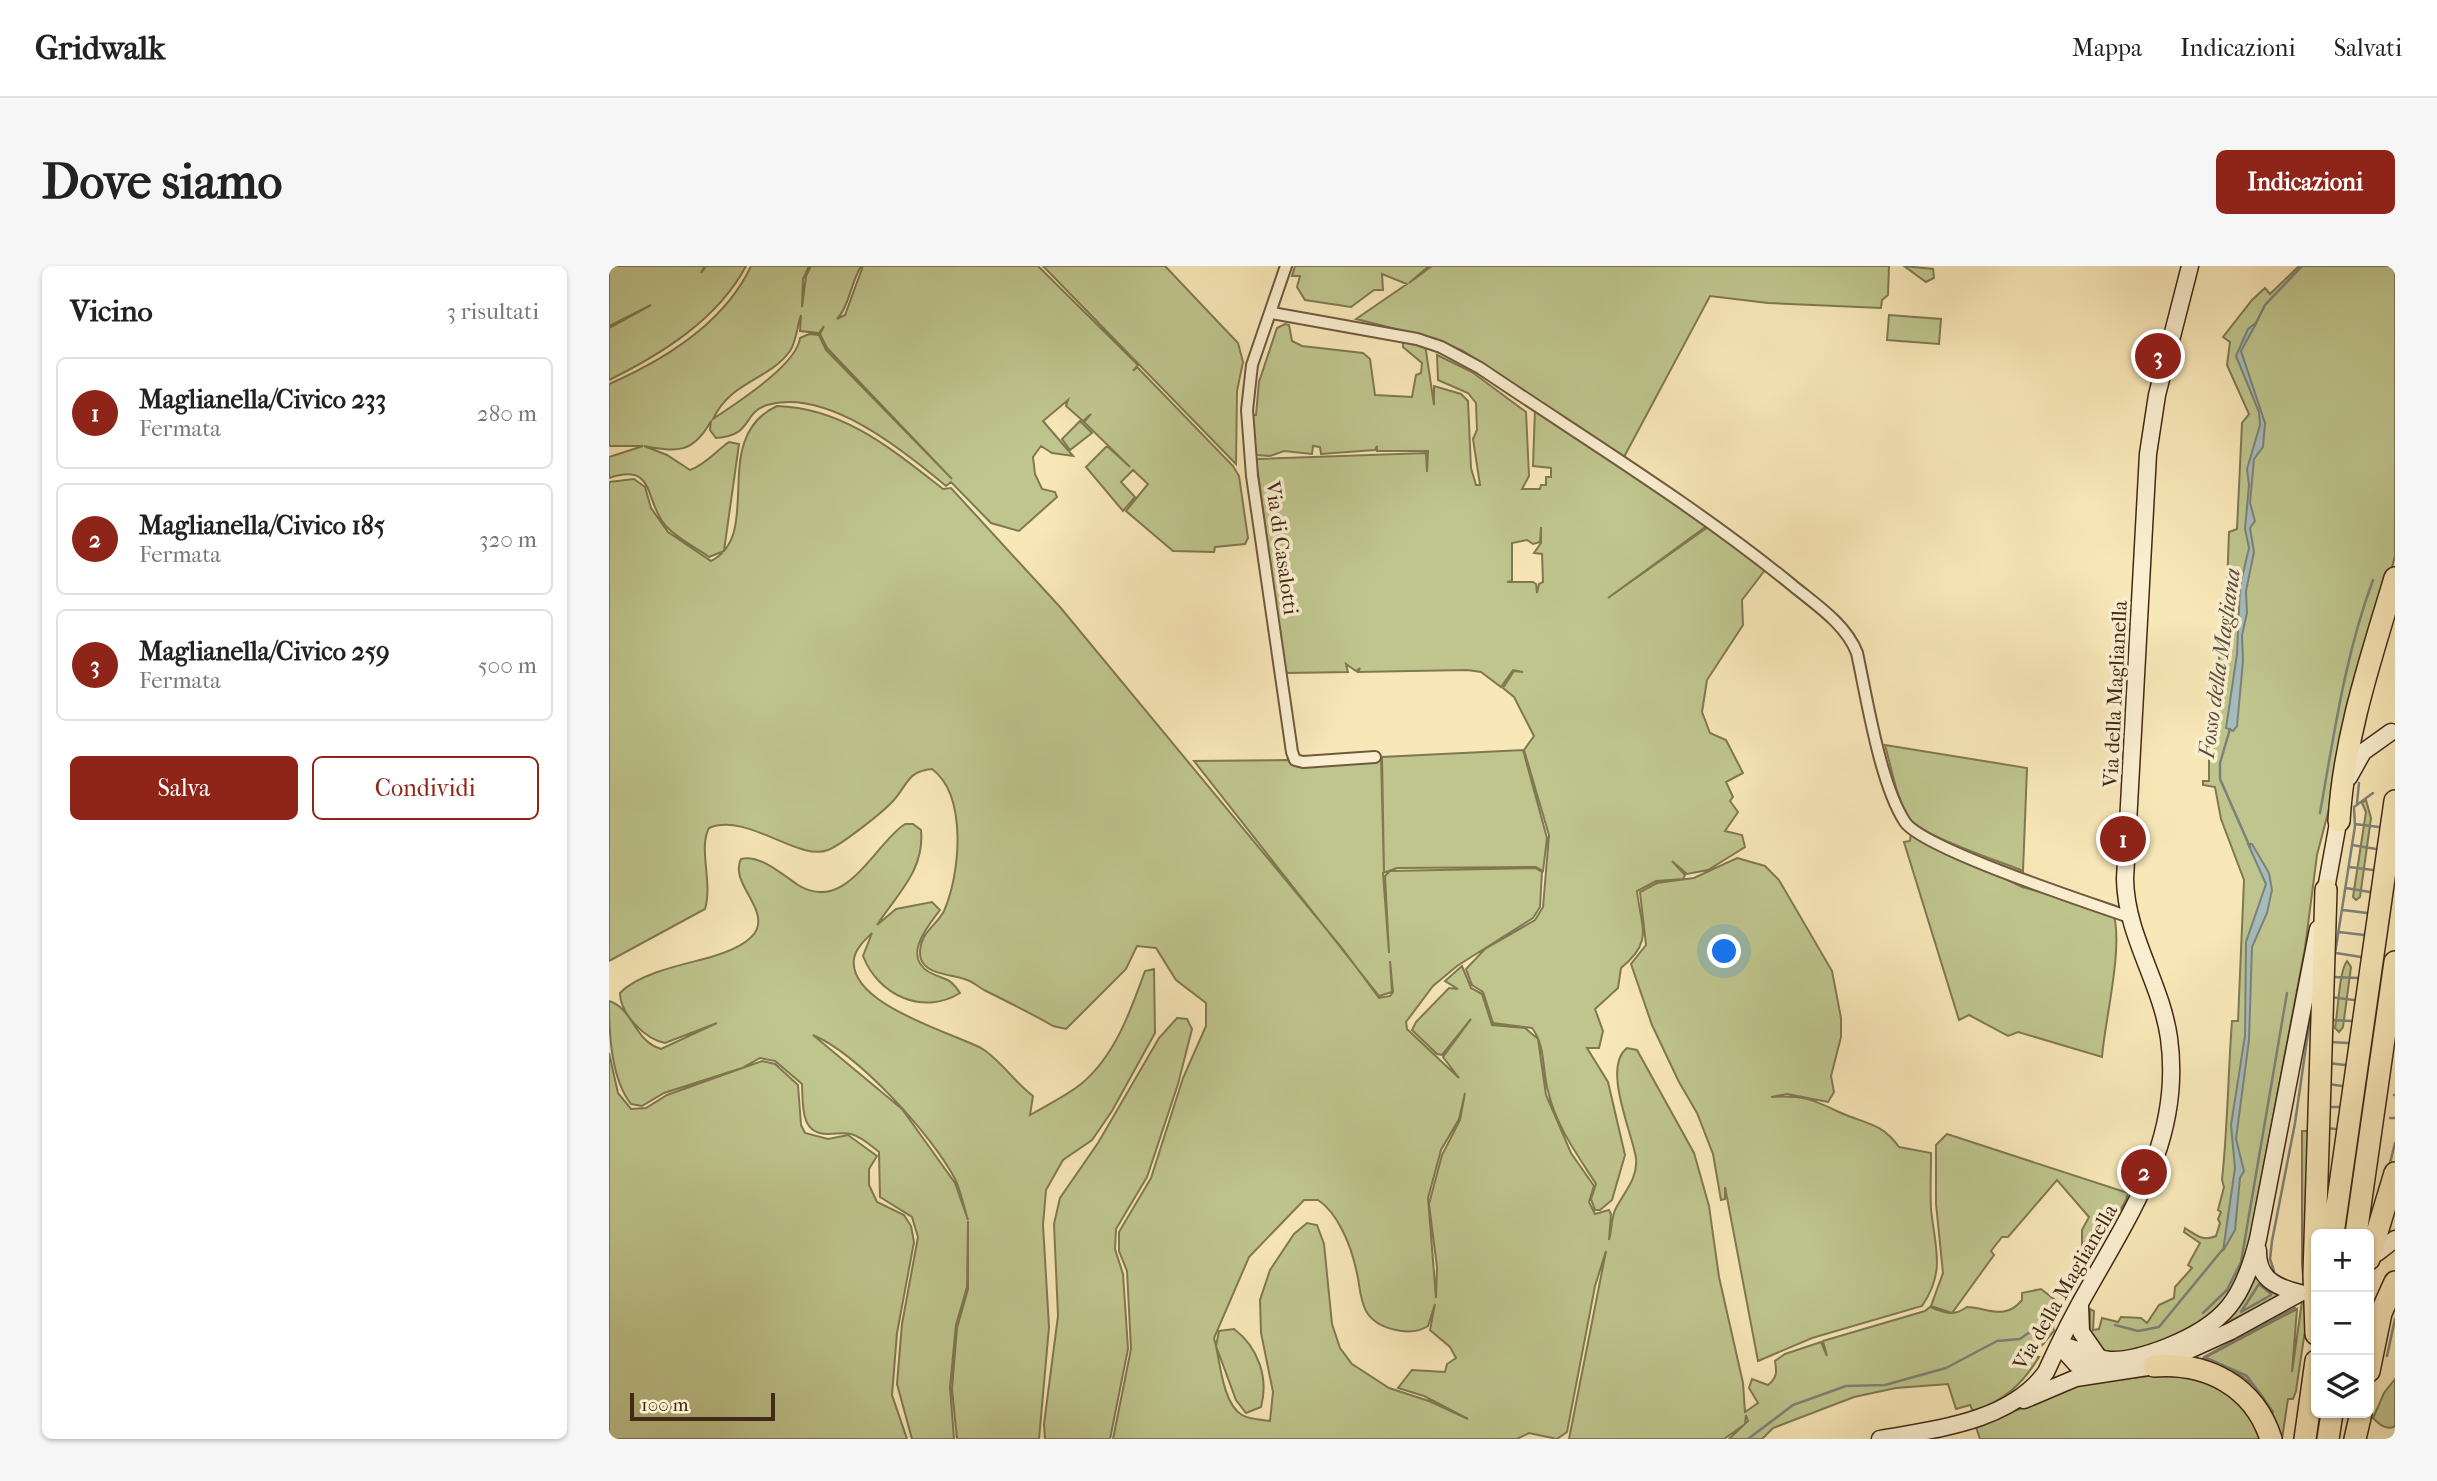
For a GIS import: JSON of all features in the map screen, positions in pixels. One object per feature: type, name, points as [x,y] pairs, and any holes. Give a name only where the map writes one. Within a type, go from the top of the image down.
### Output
[{"type":"highway","points":[[2339,821],[2341,776],[2357,706],[2395,578]]},
{"type":"highway","points":[[2334,1229],[2395,801]]},
{"type":"highway","points":[[2315,1292],[2326,890]]},
{"type":"highway","points":[[2357,1229],[2395,961]]},
{"type":"highway","points":[[2374,1252],[2395,1173]]},
{"type":"highway","points":[[2372,1355],[2381,1313],[2395,1282]]},
{"type":"highway","points":[[2154,1366],[2193,1367],[2223,1379],[2251,1402],[2271,1439]]},
{"type":"highway","points":[[2305,1439],[2311,1396]]},
{"type":"highway","points":[[2327,1439],[2331,1418]]},
{"type":"highway","points":[[2355,1439],[2360,1418]]},
{"type":"main road","name":"Via della Maglianella","points":[[1880,1439],[1972,1419],[2011,1403],[2041,1379],[2149,1180],[2165,1128],[2171,1055],[2166,1021],[2129,917],[2125,879],[2148,454],[2157,395],[2190,266]]},
{"type":"main road","points":[[2011,1403],[2039,1395],[2102,1365],[2147,1354],[2210,1326],[2225,1313],[2245,1285],[2258,1239],[2346,788],[2357,760],[2369,745],[2391,732]]},
{"type":"main road","points":[[2059,1345],[2076,1364],[2154,1366],[2231,1331],[2300,1293],[2280,1287],[2265,1276],[2257,1261],[2258,1239]]},
{"type":"main road","points":[[2374,1255],[2395,1239]]},
{"type":"main road","points":[[2374,1256],[2395,1246]]},
{"type":"main road","points":[[2080,1303],[2081,1332],[2086,1344],[2102,1365]]},
{"type":"street","name":"Via di Casalotti","points":[[1286,266],[1250,376],[1247,429],[1292,752],[1294,759],[1303,762],[1375,757]]},
{"type":"street","points":[[1272,313],[1403,335],[1441,347],[1480,368],[1720,528],[1814,603],[1850,637],[1857,653],[1884,766],[1899,809],[1912,829],[2028,881],[2129,917]]},
{"type":"green space","points":[[609,266],[705,266],[701,273],[706,266],[746,266],[720,303],[704,319],[649,359],[609,380],[609,328],[651,305],[609,326]]},
{"type":"green space","points":[[751,266],[809,266],[803,279],[802,307],[806,276],[811,266],[861,266],[837,319],[845,315],[863,266],[1038,266],[1138,365],[1133,371],[1137,367],[1233,466],[1239,476],[1248,538],[1245,544],[1215,547],[1214,552],[1173,551],[1126,511],[1148,484],[1133,470],[1121,482],[1135,497],[1123,511],[1086,467],[1107,446],[1130,467],[1084,422],[1091,414],[1083,421],[1066,406],[1068,400],[1043,421],[1073,456],[1052,453],[1041,446],[1033,457],[1035,474],[1042,489],[1055,492],[1057,497],[1019,531],[991,523],[951,482],[946,486],[886,440],[863,426],[814,405],[790,402],[767,405],[759,409],[742,429],[728,436],[716,438],[710,430],[711,421],[698,440],[683,448],[644,446],[667,455],[690,470],[729,442],[739,444],[724,551],[709,557],[669,530],[658,515],[642,479],[624,474],[609,478],[609,457],[643,446],[609,446],[609,384],[651,363],[691,337],[726,305]],"holes":[[[801,315],[800,331],[819,333],[824,326],[820,334],[827,348],[952,479],[826,350],[819,335],[809,334],[800,338],[796,349],[777,372],[713,419],[730,396],[771,369],[790,351]]]},
{"type":"green space","points":[[1043,266],[1165,266],[1238,343],[1243,362],[1237,391],[1236,464]]},
{"type":"green space","points":[[1295,266],[1429,266],[1409,283],[1432,266],[1889,266],[1888,295],[1882,300],[1881,308],[1768,303],[1710,296],[1624,457],[1463,351],[1436,339],[1356,319],[1407,284],[1382,274],[1383,290],[1374,290],[1351,307],[1305,300],[1297,287],[1300,276],[1292,276]]},
{"type":"green space","points":[[1904,266],[1933,269],[1934,278],[1926,282]]},
{"type":"green space","points":[[2299,266],[2395,266],[2395,556],[2317,855],[2305,948],[2246,1260],[2227,1299],[2205,1318],[2153,1344],[2119,1352],[2106,1351],[2090,1337],[2090,1309],[2094,1311],[2093,1330],[2099,1329],[2102,1318],[2118,1322],[2121,1317],[2141,1318],[2147,1323],[2159,1305],[2174,1298],[2175,1287],[2192,1268],[2188,1265],[2200,1243],[2184,1232],[2185,1228],[2207,1238],[2216,1236],[2220,1223],[2218,1219],[2221,1212],[2218,1210],[2224,1187],[2222,1180],[2232,1021],[2238,1021],[2244,880],[2221,819],[2215,787],[2203,785],[2203,781],[2209,781],[2209,731],[2214,731],[2222,618],[2226,618],[2229,532],[2237,529],[2242,423],[2249,414],[2227,365],[2230,342],[2223,337],[2252,300],[2265,288],[2270,294]]},
{"type":"green space","points":[[1889,315],[1941,319],[1939,344],[1887,340]]},
{"type":"green space","points":[[1289,325],[1292,341],[1302,346],[1363,353],[1370,359],[1375,395],[1412,397],[1416,375],[1421,373],[1422,363],[1403,347],[1403,337],[1425,344],[1434,405],[1434,386],[1461,394],[1468,401],[1471,468],[1476,485],[1480,485],[1473,439],[1477,430],[1476,403],[1468,393],[1438,380],[1437,355],[1472,372],[1526,412],[1529,476],[1522,489],[1540,489],[1541,485],[1546,485],[1546,477],[1551,477],[1551,468],[1533,466],[1535,409],[1708,525],[1608,598],[1708,527],[1765,570],[1742,600],[1743,625],[1707,680],[1702,712],[1710,733],[1726,740],[1743,773],[1726,782],[1733,797],[1730,801],[1738,812],[1725,831],[1742,835],[1745,847],[1708,870],[1687,874],[1672,861],[1685,875],[1683,879],[1656,881],[1637,891],[1642,942],[1621,968],[1618,988],[1595,1009],[1603,1031],[1599,1048],[1587,1048],[1608,1082],[1625,1155],[1612,1200],[1600,1210],[1595,1210],[1591,1199],[1596,1184],[1556,1116],[1546,1083],[1540,1042],[1532,1028],[1493,1023],[1483,992],[1472,985],[1466,969],[1485,949],[1535,920],[1543,907],[1549,835],[1524,750],[1534,736],[1514,697],[1503,688],[1514,671],[1523,672],[1513,670],[1501,687],[1481,672],[1467,670],[1358,672],[1360,668],[1356,671],[1346,664],[1348,672],[1287,673],[1256,459],[1426,453],[1427,472],[1428,451],[1377,451],[1377,446],[1375,450],[1321,454],[1320,447],[1313,446],[1312,454],[1284,451],[1270,456],[1256,455],[1252,415],[1256,415],[1259,382],[1277,328]],"holes":[[[1541,527],[1541,543],[1534,553],[1542,554],[1543,582],[1539,584],[1537,593],[1536,584],[1533,582],[1507,582],[1512,581],[1512,543],[1527,540],[1533,544],[1540,542]]]},
{"type":"green space","points":[[777,406],[824,414],[886,446],[943,489],[951,488],[1060,607],[1326,928],[1194,761],[1288,760],[1292,765],[1375,762],[1381,758],[1384,872],[1382,757],[1523,750],[1547,838],[1543,871],[1536,867],[1397,868],[1383,873],[1389,953],[1385,876],[1390,871],[1535,868],[1542,872],[1540,907],[1533,918],[1457,966],[1433,986],[1406,1022],[1407,1029],[1459,1078],[1443,1057],[1471,1019],[1442,1055],[1437,1054],[1412,1030],[1416,1022],[1449,988],[1458,989],[1445,981],[1462,966],[1471,988],[1482,994],[1492,1025],[1525,1028],[1538,1039],[1546,1095],[1571,1153],[1594,1186],[1589,1202],[1595,1214],[1609,1210],[1611,1214],[1609,1240],[1614,1212],[1630,1184],[1636,1165],[1617,1070],[1620,1057],[1627,1048],[1637,1050],[1694,1153],[1709,1206],[1719,1277],[1743,1383],[1745,1412],[1758,1403],[1749,1388],[1752,1379],[1768,1385],[1776,1374],[1775,1361],[1785,1354],[1821,1342],[1827,1356],[1823,1341],[1925,1311],[1930,1307],[1949,1313],[1967,1307],[2003,1312],[2022,1300],[2022,1293],[2041,1289],[2064,1307],[2051,1315],[2054,1331],[2033,1356],[2039,1357],[2033,1366],[2003,1397],[1973,1411],[1970,1405],[1956,1409],[1948,1384],[1896,1388],[1854,1397],[1773,1428],[1762,1439],[1729,1439],[1744,1424],[1724,1439],[1569,1439],[1606,1251],[1595,1286],[1567,1432],[1557,1439],[1529,1433],[1517,1439],[1113,1439],[1131,1349],[1127,1271],[1119,1251],[1119,1232],[1151,1178],[1183,1078],[1206,1026],[1206,1003],[1176,980],[1156,948],[1137,946],[1126,969],[1066,1029],[1053,1026],[970,981],[927,967],[920,957],[921,946],[926,934],[944,911],[950,896],[958,837],[951,798],[944,781],[932,769],[912,776],[880,813],[828,850],[816,852],[803,849],[740,826],[709,828],[705,845],[705,909],[609,961],[609,482],[634,479],[645,487],[651,508],[668,532],[711,561],[727,548],[734,530],[740,462],[745,440],[757,421]],"holes":[[[1390,961],[1393,992],[1390,996],[1379,998],[1354,965],[1379,996],[1392,992]],[[1465,1093],[1460,1120],[1442,1155],[1429,1204],[1437,1267],[1436,1298],[1428,1198],[1441,1150],[1459,1119]],[[1304,1200],[1318,1200],[1332,1213],[1347,1240],[1362,1301],[1371,1318],[1395,1330],[1413,1331],[1428,1326],[1435,1304],[1430,1330],[1450,1347],[1456,1358],[1447,1364],[1445,1372],[1412,1370],[1398,1388],[1424,1396],[1468,1419],[1429,1401],[1389,1388],[1352,1364],[1340,1348],[1332,1324],[1324,1244],[1317,1225],[1307,1223],[1294,1234],[1270,1270],[1260,1300],[1261,1333],[1273,1392],[1270,1421],[1245,1417],[1231,1403],[1214,1338],[1249,1257]]]},
{"type":"green space","points":[[1080,421],[1092,433],[1070,450],[1062,439]]},
{"type":"green space","points":[[1885,745],[2027,768],[2023,871],[1929,833],[1909,818],[1898,793]]},
{"type":"green space","points":[[2366,800],[2371,818],[2360,897],[2356,900],[2353,897],[2366,812],[2362,803]]},
{"type":"green space","points":[[905,824],[913,824],[921,830],[919,857],[908,881],[877,925],[896,909],[932,902],[940,910],[924,932],[917,950],[918,958],[929,972],[949,981],[960,993],[946,1000],[917,1002],[891,991],[870,970],[863,956],[872,933],[855,955],[856,975],[867,990],[883,1003],[988,1053],[1033,1096],[1030,1115],[1069,1093],[1093,1073],[1121,1032],[1145,971],[1154,969],[1155,1033],[1112,1111],[1092,1140],[1063,1160],[1046,1190],[1043,1225],[1049,1327],[1039,1439],[957,1439],[952,1389],[957,1328],[968,1289],[968,1221],[967,1287],[956,1325],[950,1387],[954,1439],[912,1439],[897,1384],[902,1324],[918,1237],[912,1217],[880,1197],[879,1152],[851,1134],[829,1134],[813,1130],[805,1118],[802,1084],[775,1061],[760,1058],[742,1068],[664,1093],[642,1106],[631,1104],[624,1094],[615,1069],[609,1001],[624,1011],[645,1039],[661,1049],[717,1023],[665,1043],[657,1041],[642,1031],[629,1017],[620,993],[646,976],[734,949],[752,937],[758,924],[757,911],[739,872],[741,859],[763,862],[798,885],[815,892],[831,891],[858,873]],"holes":[[[813,1035],[831,1045],[872,1077],[912,1119],[955,1179],[968,1220],[955,1183],[902,1109]]]},
{"type":"green space","points":[[1911,833],[2022,887],[2113,912],[2116,926],[2115,963],[2102,1057],[2018,1032],[2008,1036],[1969,1015],[1959,1020],[1904,842],[1910,841]]},
{"type":"green space","points":[[1737,858],[1765,866],[1779,880],[1832,971],[1841,1018],[1841,1037],[1831,1076],[1834,1092],[1828,1102],[1787,1094],[1771,1097],[1799,1097],[1814,1101],[1879,1128],[1899,1147],[1931,1153],[1931,1209],[1937,1259],[1934,1282],[1922,1306],[1812,1338],[1758,1361],[1725,1187],[1725,1199],[1721,1200],[1713,1154],[1697,1113],[1652,1025],[1631,964],[1646,945],[1640,892],[1657,883],[1694,878]]},
{"type":"green space","points":[[2347,961],[2351,967],[2343,1027],[2339,1032],[2335,1028],[2340,982]]},
{"type":"green space","points":[[1177,1018],[1187,1019],[1192,1029],[1178,1084],[1147,1177],[1116,1229],[1115,1249],[1123,1274],[1128,1349],[1110,1439],[1045,1439],[1044,1424],[1058,1316],[1054,1224],[1060,1198],[1098,1143],[1159,1038]]},
{"type":"green space","points":[[609,1053],[618,1093],[631,1109],[646,1108],[667,1095],[762,1061],[775,1064],[798,1085],[801,1125],[805,1133],[828,1139],[848,1135],[877,1156],[869,1169],[869,1185],[877,1202],[904,1215],[911,1226],[914,1242],[897,1333],[892,1395],[907,1439],[609,1439]]},
{"type":"green space","points":[[2302,1131],[2309,1131],[2310,1153],[2306,1324],[2296,1391],[2293,1399],[2288,1399],[2282,1439],[2270,1409],[2254,1387],[2232,1371],[2202,1359],[2297,1309],[2292,1372],[2304,1287]]},
{"type":"green space","points":[[1947,1134],[2128,1193],[2127,1199],[2086,1265],[2082,1261],[2082,1230],[2089,1217],[2057,1180],[2008,1237],[2002,1237],[1991,1251],[1994,1255],[1952,1313],[1931,1306],[1943,1273],[1936,1204],[1936,1145]]},
{"type":"green space","points":[[2257,1274],[2283,1294],[2219,1327],[2242,1303]]},
{"type":"green space","points":[[1234,1329],[1242,1336],[1255,1354],[1262,1374],[1264,1385],[1261,1407],[1246,1413],[1236,1400],[1216,1346],[1219,1331]]},
{"type":"green space","points":[[2191,1371],[2250,1408],[2266,1439],[1980,1439],[1975,1424],[2041,1402],[2073,1385]]},
{"type":"green space","points":[[2395,1379],[2395,1426],[2392,1427],[2386,1427],[2373,1418],[2384,1393]]},
{"type":"water","points":[[2257,322],[2241,351],[2265,423],[2263,447],[2254,459],[2250,503],[2255,521],[2250,528],[2254,552],[2246,591],[2247,613],[2242,635],[2243,661],[2237,726],[2233,731],[2226,728],[2237,654],[2240,586],[2249,548],[2245,529],[2249,485],[2247,469],[2260,425],[2259,412],[2236,356],[2248,329]]},
{"type":"water","points":[[2248,844],[2252,844],[2269,873],[2272,890],[2267,913],[2252,947],[2249,1040],[2236,1139],[2244,1171],[2240,1178],[2235,1230],[2223,1251],[2235,1168],[2231,1125],[2245,1036],[2246,942],[2266,884]]},
{"type":"waterway","name":"Fosso della Magliana","points":[[2256,323],[2265,305],[2302,266]]},
{"type":"waterway","points":[[2320,813],[2348,666],[2373,580]]},
{"type":"waterway","name":"Fosso della Magliana","points":[[2230,729],[2220,763],[2220,779],[2250,847]]},
{"type":"waterway","points":[[2357,803],[2359,783]]},
{"type":"waterway","points":[[2354,807],[2373,793]]},
{"type":"waterway","points":[[2334,960],[2355,826],[2354,808]]},
{"type":"waterway","points":[[2355,824],[2379,827]]},
{"type":"waterway","points":[[2352,845],[2376,849]]},
{"type":"waterway","points":[[2349,867],[2373,870]]},
{"type":"waterway","points":[[2346,888],[2370,892]]},
{"type":"waterway","points":[[2343,910],[2367,913]]},
{"type":"waterway","points":[[2339,932],[2364,935]]},
{"type":"waterway","points":[[2336,953],[2361,957]]},
{"type":"waterway","points":[[2333,977],[2358,978]]},
{"type":"waterway","points":[[2203,1313],[2227,1290],[2241,1262],[2287,993]]},
{"type":"waterway","points":[[2330,997],[2354,1000]]},
{"type":"waterway","points":[[2274,1271],[2270,1259],[2272,1241],[2295,1123],[2312,1005]]},
{"type":"waterway","points":[[2330,1020],[2351,1021]]},
{"type":"waterway","points":[[2330,1042],[2348,1043]]},
{"type":"waterway","points":[[2328,1063],[2345,1065]]},
{"type":"waterway","points":[[2328,1084],[2342,1086]]},
{"type":"waterway","points":[[2329,1107],[2339,1107]]},
{"type":"waterway","points":[[2390,1118],[2395,1118]]},
{"type":"waterway","points":[[2326,1128],[2336,1129]]},
{"type":"waterway","points":[[2389,1167],[2395,1143]]},
{"type":"waterway","name":"Fosso della Magliana","points":[[2115,1325],[2138,1331],[2159,1327],[2223,1249]]},
{"type":"waterway","points":[[2271,1294],[2259,1284],[2241,1312],[2271,1295]]},
{"type":"waterway","points":[[2273,1412],[2247,1376],[2204,1357],[2295,1308]]},
{"type":"waterway","name":"Fosso della Magliana","points":[[1748,1439],[1793,1405],[1846,1386],[1885,1385],[1946,1368],[1997,1341],[2020,1339],[2055,1314]]},
{"type":"waterway","points":[[2387,1356],[2395,1319]]},
{"type":"place","name":"Maglianella/Civico 259","points":[[2158,356]]},
{"type":"place","name":"Maglianella/Civico 233","points":[[2123,839]]},
{"type":"place","name":"Maglianella/Civico 185","points":[[2144,1172]]}]
